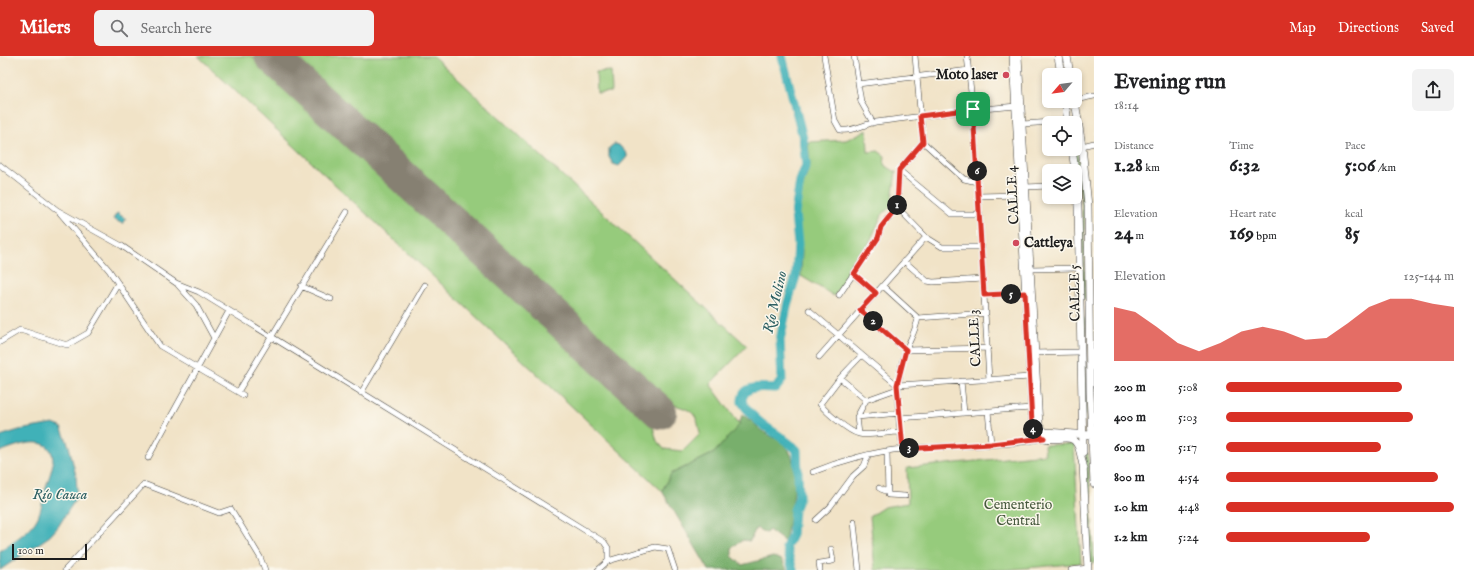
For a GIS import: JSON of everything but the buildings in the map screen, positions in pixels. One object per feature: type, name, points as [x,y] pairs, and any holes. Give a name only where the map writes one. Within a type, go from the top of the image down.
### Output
[{"type":"main road","name":"CALLE 4","points":[[1013,56],[1031,408],[1037,428]]},
{"type":"main road","name":"CALLE 4","points":[[1018,56],[1038,421],[1037,428]]},
{"type":"main road","points":[[1058,56],[1060,68]]},
{"type":"main road","points":[[1067,56],[1069,68]]},
{"type":"main road","name":"CALLE 5","points":[[1082,146],[1091,205],[1089,326],[1092,347],[1091,435],[1094,484]]},
{"type":"main road","points":[[1019,165],[1024,158]]},
{"type":"main road","name":"CALLE 5","points":[[1077,204],[1082,433],[1090,568]]},
{"type":"main road","points":[[1080,306],[1089,326]]},
{"type":"main road","points":[[1027,325],[1033,337]]},
{"type":"main road","points":[[1044,438],[1037,435],[1037,428],[1049,433],[1082,433],[1091,435]]},
{"type":"main road","name":"CALLE 5","points":[[1044,438],[1069,438],[1074,440],[1078,444],[1084,468]]},
{"type":"street","points":[[824,56],[834,121],[838,128],[845,131],[873,123],[920,116],[973,109],[1016,106]]},
{"type":"street","points":[[854,56],[861,102],[873,123]]},
{"type":"street","points":[[915,56],[923,142],[964,179],[978,182]]},
{"type":"street","name":"CALLE 3","points":[[967,56],[973,109],[979,196],[989,380]]},
{"type":"street","points":[[858,84],[969,70]]},
{"type":"street","points":[[1082,99],[1094,96]]},
{"type":"street","points":[[1022,124],[1042,123]]},
{"type":"street","points":[[839,295],[878,238],[881,227],[897,207],[899,170],[923,142]]},
{"type":"street","points":[[1082,146],[1094,143]]},
{"type":"street","points":[[0,165],[57,210],[122,246],[176,283],[199,292],[604,542],[608,548],[608,561]]},
{"type":"street","points":[[899,170],[952,214],[980,214]]},
{"type":"street","points":[[1025,187],[1042,186]]},
{"type":"street","points":[[979,196],[1020,195]]},
{"type":"street","points":[[897,207],[926,237],[942,247],[948,249],[982,247]]},
{"type":"street","points":[[57,210],[109,270],[160,346],[243,395]]},
{"type":"street","points":[[238,392],[347,212]]},
{"type":"street","points":[[819,357],[926,237]]},
{"type":"street","points":[[904,261],[927,281],[934,282],[983,279]]},
{"type":"street","points":[[1030,269],[1079,268]]},
{"type":"street","points":[[854,274],[876,293]]},
{"type":"street","points":[[0,342],[20,330],[67,345],[88,334],[118,283]]},
{"type":"street","points":[[176,283],[196,305],[214,338]]},
{"type":"street","points":[[361,393],[425,284]]},
{"type":"street","points":[[302,286],[331,299]]},
{"type":"street","points":[[883,286],[918,318],[986,314]]},
{"type":"street","points":[[984,295],[1025,293]]},
{"type":"street","points":[[809,310],[897,387]]},
{"type":"street","points":[[860,310],[906,350],[988,348]]},
{"type":"street","points":[[148,458],[229,311]]},
{"type":"street","points":[[903,449],[900,432],[897,387],[906,350],[916,328],[918,318]]},
{"type":"street","points":[[1034,353],[1081,352]]},
{"type":"street","points":[[861,356],[840,378],[820,404],[848,428],[859,434],[900,432]]},
{"type":"street","points":[[859,434],[857,417],[866,400],[897,387],[1030,377]]},
{"type":"street","points":[[840,378],[866,400]]},
{"type":"street","points":[[961,381],[964,413]]},
{"type":"street","points":[[857,417],[964,413],[1031,408]]},
{"type":"street","points":[[988,411],[991,444]]},
{"type":"street","points":[[1031,441],[1037,428]]},
{"type":"street","points":[[813,472],[839,462],[903,449],[1031,441],[1044,438]]},
{"type":"street","points":[[887,452],[888,493]]},
{"type":"street","points":[[816,520],[830,507],[853,476],[864,466],[868,456]]},
{"type":"street","points":[[65,570],[144,484],[219,513],[231,509],[260,557],[265,570]]},
{"type":"street","points":[[879,488],[888,493],[890,497],[905,496]]},
{"type":"street","points":[[854,522],[859,570]]},
{"type":"street","points":[[598,570],[608,561],[655,547],[668,549],[676,570]]},
{"type":"street","points":[[820,570],[819,563],[833,561],[831,549]]},
{"type":"street","points":[[1071,570],[1090,568]]},
{"type":"green space","points":[[198,56],[252,56],[653,427],[657,441],[664,449],[683,451],[700,434],[693,414],[686,409],[674,405],[295,56],[433,56],[747,346],[710,384],[740,425],[714,453],[671,474],[662,491]]},
{"type":"green space","points":[[611,71],[612,92],[597,93],[596,72]]},
{"type":"green space","points":[[867,130],[868,152],[878,151],[885,156],[884,165],[896,172],[891,206],[882,215],[864,254],[834,296],[801,276],[802,252],[798,215],[803,186],[810,165],[808,142],[846,140]]},
{"type":"green space","points":[[1075,156],[1078,156],[1079,164],[1076,164]]},
{"type":"green space","points":[[1082,188],[1084,203],[1085,299],[1083,299]]},
{"type":"green space","points":[[1083,317],[1085,319],[1086,415],[1083,415]]},
{"type":"green space","points":[[742,415],[764,432],[781,441],[785,445],[791,454],[795,479],[792,506],[785,542],[769,530],[766,533],[756,528],[750,541],[743,540],[732,547],[732,556],[742,565],[773,557],[782,560],[787,570],[709,570],[662,491],[671,474],[714,453],[739,425]]},
{"type":"green space","name":"Cementerio Central","points":[[1074,444],[1081,563],[1004,570],[875,570],[870,516],[884,507],[908,503],[907,468],[1045,454],[1044,445]]},
{"type":"green space","points":[[1085,453],[1088,453],[1094,563],[1091,563]]},
{"type":"water","points":[[614,144],[619,145],[627,154],[627,157],[619,166],[613,164],[609,157],[609,148]]},
{"type":"water","points":[[117,213],[126,219],[123,224],[113,219]]},
{"type":"water","name":"Río Cauca","points":[[53,424],[61,427],[69,446],[76,476],[77,489],[75,500],[58,527],[50,536],[0,570],[0,551],[26,532],[38,517],[53,460],[51,451],[46,446],[39,443],[23,444],[0,452],[0,436],[19,430]]},
{"type":"waterway","name":"Río Molino","points":[[782,56],[803,138],[806,165],[800,181],[795,214],[798,244],[796,276],[788,302],[780,340],[782,380],[776,388],[760,387],[750,389],[743,396],[742,402],[747,410],[760,422],[797,450],[799,497],[794,510],[792,535],[786,547],[793,570]]},
{"type":"runway","points":[[271,56],[660,412]]},
{"type":"place","name":"Moto laser","points":[[1006,75]]},
{"type":"place","name":"Cattleya","points":[[1016,243]]},
{"type":"route","points":[[973,109],[984,295],[1025,293],[1032,423],[1037,435],[1044,438],[1031,441],[903,449],[900,432],[897,385],[906,350],[860,310],[876,293],[854,274],[878,238],[881,227],[897,207],[899,170],[923,142],[920,116],[973,109]]}]
